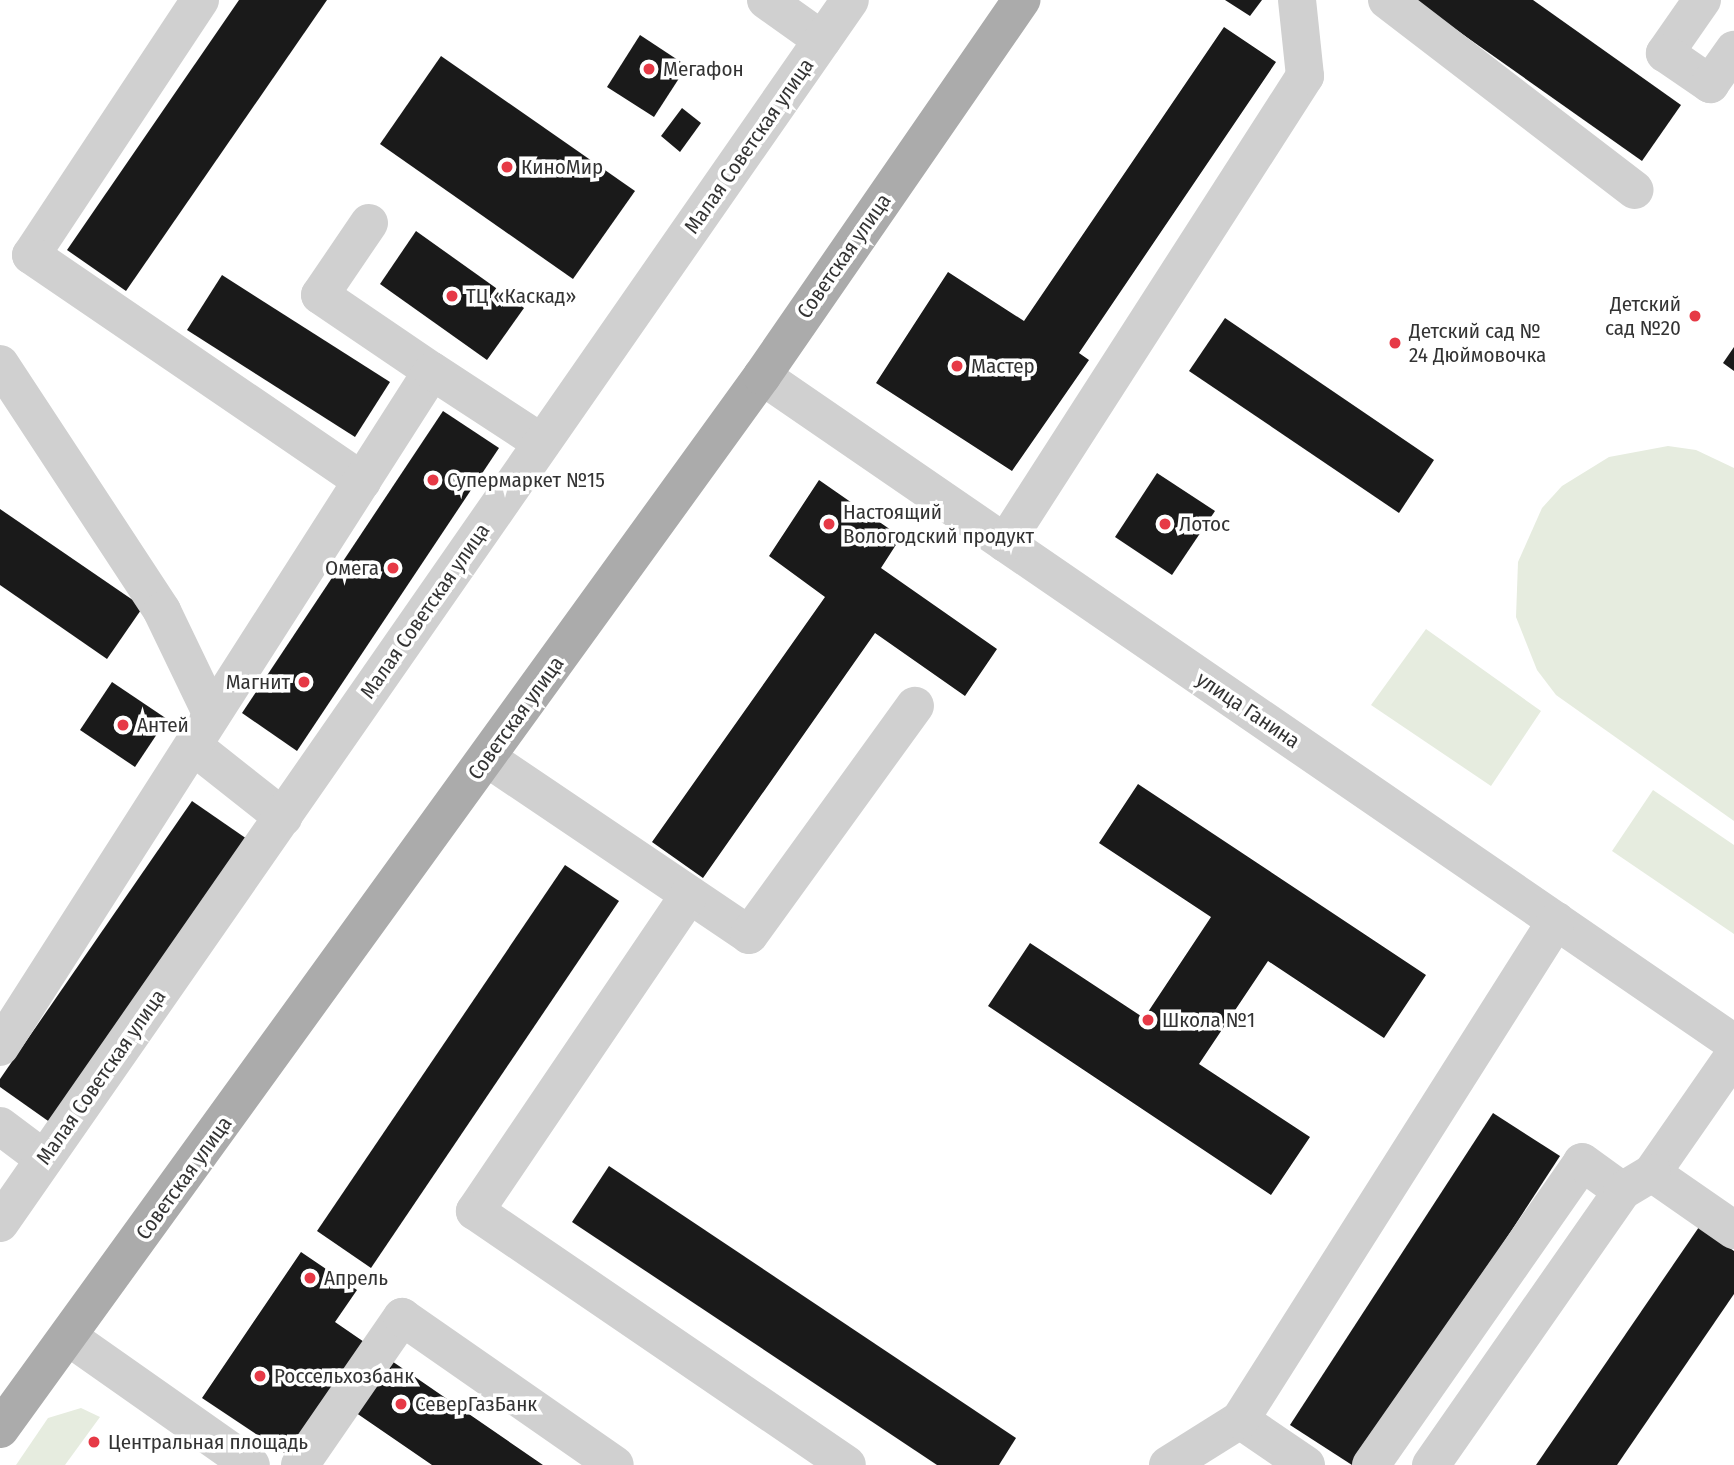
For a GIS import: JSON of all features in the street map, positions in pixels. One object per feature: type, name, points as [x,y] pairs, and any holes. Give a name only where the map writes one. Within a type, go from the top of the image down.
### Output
[{"type":"main road","name":"Советская улица","points":[[7,1406],[70,1338],[762,376],[1021,0]]},
{"type":"street","points":[[200,0],[31,254],[362,481]]},
{"type":"street","points":[[766,0],[822,40]]},
{"type":"street","name":"Малая Советская улица","points":[[0,1223],[850,0]]},
{"type":"street","points":[[1005,543],[1305,76],[1297,0]]},
{"type":"street","points":[[1387,0],[1635,190]]},
{"type":"street","points":[[1702,0],[1665,53],[1710,84],[1734,50]]},
{"type":"street","points":[[369,223],[320,295],[542,443]]},
{"type":"street","points":[[0,364],[162,611],[202,731],[283,817]]},
{"type":"street","points":[[6,1025],[202,731],[432,371]]},
{"type":"street","name":"улица Ганина","points":[[762,376],[1734,1043]]},
{"type":"street","points":[[487,758],[749,935],[915,706]]},
{"type":"street","points":[[689,895],[475,1211],[847,1465]]},
{"type":"street","points":[[1168,1465],[1240,1420],[1556,921]]},
{"type":"street","points":[[1430,1465],[1637,1182],[1734,1055]]},
{"type":"street","points":[[0,1126],[44,1159]]},
{"type":"street","points":[[1371,1465],[1582,1162],[1637,1182],[1734,1230]]},
{"type":"street","points":[[300,1465],[402,1317],[615,1465]]},
{"type":"street","points":[[70,1338],[251,1465]]},
{"type":"street","points":[[1240,1420],[1306,1465]]},
{"type":"shaded area","points":[[1668,446],[1696,450],[1734,468],[1734,821],[1556,695],[1537,670],[1516,617],[1518,562],[1542,508],[1562,486],[1609,457]]},
{"type":"shaded area","points":[[1426,629],[1541,711],[1491,786],[1371,705]]},
{"type":"shaded area","points":[[1653,790],[1734,845],[1734,934],[1612,851]]},
{"type":"shaded area","points":[[81,1408],[100,1417],[65,1465],[16,1465],[48,1418]]},
{"type":"building","points":[[239,0],[327,0],[126,291],[67,250]]},
{"type":"building","points":[[1225,0],[1262,0],[1250,16]]},
{"type":"building","points":[[1414,0],[1533,0],[1681,105],[1642,161]]},
{"type":"building","points":[[1224,27],[1276,62],[1079,353],[1089,360],[1012,471],[876,383],[948,272],[1024,321]]},
{"type":"building","points":[[640,35],[687,66],[654,117],[607,87]]},
{"type":"building","name":"КиноМир","points":[[441,56],[635,191],[573,279],[380,144]]},
{"type":"building","points":[[682,108],[701,123],[680,152],[661,136]]},
{"type":"building","name":"ТЦ «Каскад»","points":[[416,231],[524,308],[487,360],[380,284]]},
{"type":"building","points":[[222,275],[390,382],[355,437],[187,330]]},
{"type":"building","points":[[1225,318],[1434,460],[1399,513],[1189,371]]},
{"type":"building","points":[[1734,347],[1734,371],[1723,363]]},
{"type":"building","points":[[443,411],[499,448],[297,751],[242,713]]},
{"type":"building","name":"Лотос","points":[[1157,473],[1215,511],[1172,575],[1115,537]]},
{"type":"building","points":[[819,480],[901,537],[881,568],[997,649],[965,696],[875,633],[703,878],[652,842],[825,597],[769,556]]},
{"type":"building","points":[[0,509],[143,607],[107,659],[0,585]]},
{"type":"building","name":"Антей","points":[[112,682],[167,719],[135,767],[80,730]]},
{"type":"building","points":[[1138,784],[1426,975],[1384,1038],[1268,961],[1199,1064],[1310,1137],[1271,1195],[988,1006],[1030,943],[1144,1018],[1211,917],[1099,843]]},
{"type":"building","points":[[192,801],[247,839],[51,1123],[0,1087],[0,1079]]},
{"type":"building","points":[[565,865],[619,901],[371,1268],[317,1231]]},
{"type":"building","points":[[1493,1113],[1560,1156],[1359,1465],[1352,1465],[1290,1425]]},
{"type":"building","points":[[609,1166],[1016,1438],[999,1465],[937,1465],[572,1222]]},
{"type":"building","points":[[1699,1227],[1734,1251],[1734,1294],[1617,1465],[1536,1465]]},
{"type":"building","points":[[301,1252],[357,1290],[335,1322],[543,1465],[432,1465],[330,1395],[289,1456],[202,1398]]},
{"type":"place","name":"Мегафон","points":[[649,69]]},
{"type":"place","name":"КиноМир","points":[[507,167]]},
{"type":"place","name":"ТЦ «Каскад»","points":[[452,296]]},
{"type":"place","name":"Детский сад №20","points":[[1695,316]]},
{"type":"place","name":"Детский сад № 24 Дюймовочка","points":[[1395,343]]},
{"type":"place","name":"Мастер","points":[[957,366]]},
{"type":"place","name":"Супермаркет №15","points":[[433,480]]},
{"type":"place","name":"Настоящий Вологодский продукт","points":[[829,524]]},
{"type":"place","name":"Лотос","points":[[1165,524]]},
{"type":"place","name":"Омега","points":[[393,568]]},
{"type":"place","name":"Магнит","points":[[304,682]]},
{"type":"place","name":"Антей","points":[[123,725]]},
{"type":"place","name":"Школа №1","points":[[1148,1020]]},
{"type":"place","name":"Апрель","points":[[310,1278]]},
{"type":"place","name":"Россельхозбанк","points":[[260,1376]]},
{"type":"place","name":"СеверГазБанк","points":[[401,1404]]},
{"type":"place","name":"Центральная площадь","points":[[94,1442]]}]
